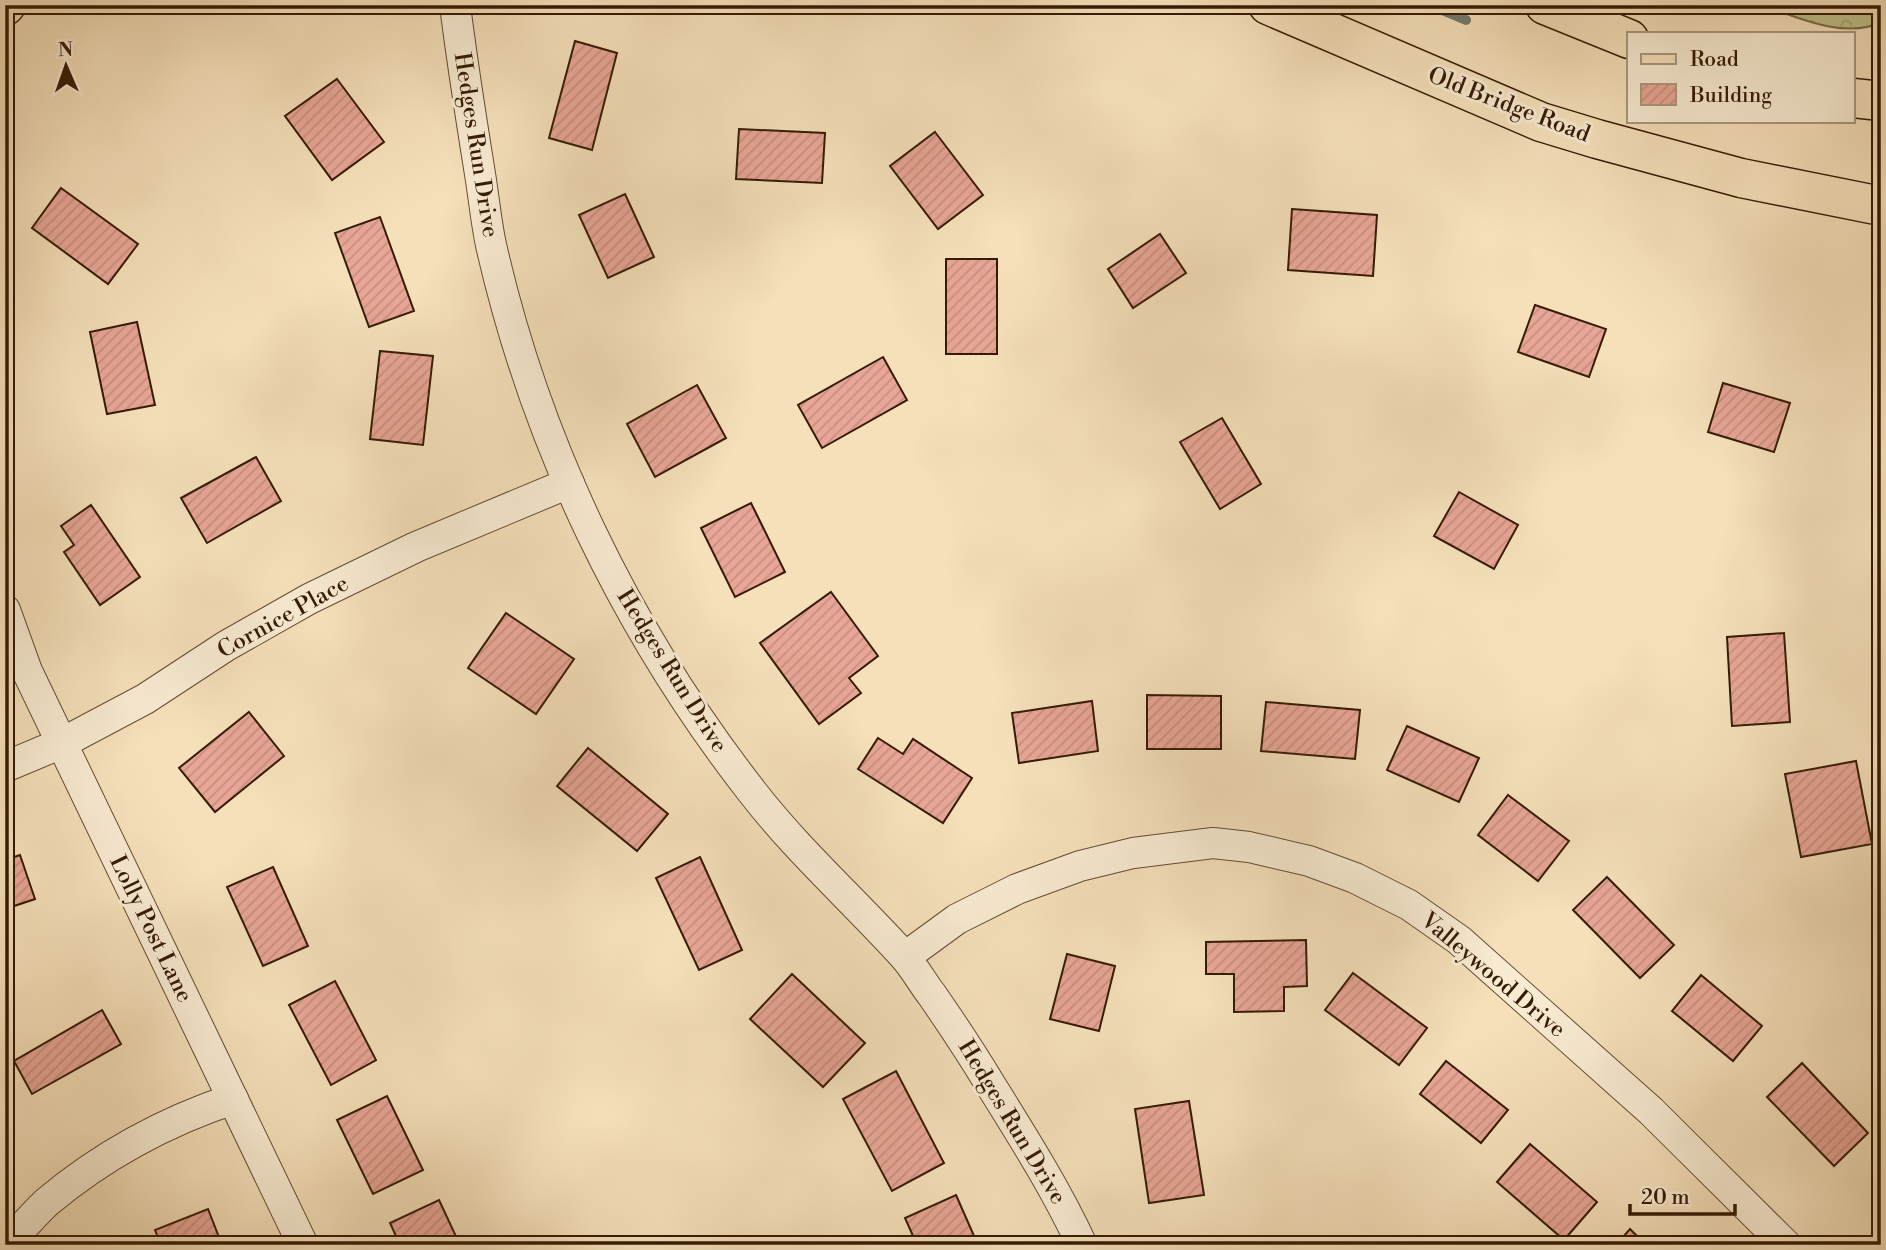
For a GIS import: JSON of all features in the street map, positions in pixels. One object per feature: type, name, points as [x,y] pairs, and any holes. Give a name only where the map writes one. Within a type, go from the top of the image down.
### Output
[{"type":"main road","name":"Old Bridge Road","points":[[1268,5],[1541,122],[1741,177],[1881,206]]},
{"type":"main road","points":[[1545,5],[1627,38]]},
{"type":"main road","points":[[1854,98],[1881,102]]},
{"type":"street","name":"Hedges Run Drive","points":[[455,5],[491,244],[521,352],[569,483],[603,558],[645,635],[702,726],[755,795],[811,860],[905,957],[962,1037],[1044,1171],[1082,1245]]},
{"type":"street","name":"Cornice Place","points":[[5,767],[62,743],[145,699],[226,646],[309,599],[416,547],[569,483]]},
{"type":"street","name":"Lolly Post Lane","points":[[5,610],[27,671],[303,1245]]},
{"type":"street","name":"Valleywood Drive","points":[[905,957],[957,919],[1017,889],[1080,866],[1133,853],[1213,843],[1250,847],[1309,861],[1355,878],[1409,905],[1459,940],[1651,1111],[1786,1245]]},
{"type":"street","points":[[6,1245],[46,1204],[96,1164],[150,1132],[197,1111],[233,1099]]},
{"type":"green space","points":[[1762,5],[1881,5],[1881,22],[1867,27],[1837,28]]},
{"type":"building","points":[[575,41],[617,53],[592,150],[549,138]]},
{"type":"building","points":[[337,79],[384,142],[332,180],[285,116]]},
{"type":"building","points":[[739,129],[825,133],[822,183],[736,179]]},
{"type":"building","points":[[935,132],[983,195],[938,229],[890,166]]},
{"type":"building","points":[[61,188],[138,244],[108,284],[32,228]]},
{"type":"building","points":[[625,194],[654,257],[608,278],[579,215]]},
{"type":"building","points":[[1292,209],[1377,215],[1373,276],[1288,270]]},
{"type":"building","points":[[380,217],[414,311],[369,327],[335,233]]},
{"type":"building","points":[[1160,234],[1186,273],[1133,308],[1108,269]]},
{"type":"building","points":[[946,259],[997,259],[997,354],[946,354]]},
{"type":"building","points":[[1535,305],[1606,329],[1589,377],[1518,352]]},
{"type":"building","points":[[137,322],[155,405],[107,414],[90,332]]},
{"type":"building","points":[[380,351],[433,356],[423,445],[370,439]]},
{"type":"building","points":[[883,357],[907,400],[822,448],[798,405]]},
{"type":"building","points":[[1723,383],[1790,403],[1774,452],[1708,432]]},
{"type":"building","points":[[697,385],[726,438],[655,477],[627,424]]},
{"type":"building","points":[[1222,418],[1261,484],[1220,509],[1180,442]]},
{"type":"building","points":[[256,457],[281,501],[207,543],[181,498]]},
{"type":"building","points":[[1459,492],[1518,525],[1494,569],[1434,536]]},
{"type":"building","points":[[751,503],[785,572],[735,597],[701,528]]},
{"type":"building","points":[[91,505],[140,577],[100,605],[64,552],[74,545],[61,526]]},
{"type":"building","points":[[831,592],[878,656],[849,678],[861,693],[819,724],[760,643]]},
{"type":"building","points":[[506,613],[574,659],[536,714],[468,668]]},
{"type":"building","points":[[1784,633],[1790,722],[1732,726],[1727,637]]},
{"type":"building","points":[[1147,695],[1221,696],[1221,749],[1147,749]]},
{"type":"building","points":[[1092,701],[1098,751],[1019,763],[1012,713]]},
{"type":"building","points":[[1266,702],[1360,710],[1355,759],[1261,751]]},
{"type":"building","points":[[249,712],[284,756],[215,812],[179,768]]},
{"type":"building","points":[[1407,726],[1479,758],[1459,802],[1387,770]]},
{"type":"building","points":[[878,738],[903,754],[913,739],[972,778],[943,823],[858,769]]},
{"type":"building","points":[[588,748],[668,814],[637,851],[557,786]]},
{"type":"building","points":[[1856,761],[1872,844],[1801,857],[1785,774]]},
{"type":"building","points":[[1508,795],[1569,841],[1538,881],[1478,835]]},
{"type":"building","points":[[20,855],[35,899],[5,909],[5,860]]},
{"type":"building","points":[[700,857],[742,950],[699,970],[656,878]]},
{"type":"building","points":[[273,867],[308,946],[263,966],[227,887]]},
{"type":"building","points":[[1607,877],[1674,945],[1640,978],[1573,910]]},
{"type":"building","points":[[1306,940],[1307,986],[1284,987],[1284,1011],[1234,1012],[1234,974],[1206,974],[1206,942]]},
{"type":"building","points":[[1067,954],[1115,966],[1099,1031],[1050,1019]]},
{"type":"building","points":[[1353,973],[1427,1028],[1399,1065],[1325,1010]]},
{"type":"building","points":[[792,974],[865,1043],[823,1087],[750,1019]]},
{"type":"building","points":[[1701,975],[1762,1026],[1733,1061],[1672,1011]]},
{"type":"building","points":[[335,981],[376,1060],[331,1085],[289,1005]]},
{"type":"building","points":[[102,1010],[121,1044],[32,1094],[14,1061]]},
{"type":"building","points":[[1446,1061],[1508,1110],[1481,1143],[1420,1094]]},
{"type":"building","points":[[1802,1063],[1868,1133],[1834,1166],[1767,1097]]},
{"type":"building","points":[[896,1071],[944,1163],[892,1191],[843,1099]]},
{"type":"building","points":[[387,1096],[423,1170],[373,1194],[337,1120]]},
{"type":"building","points":[[1189,1101],[1204,1195],[1149,1203],[1135,1109]]},
{"type":"building","points":[[1530,1144],[1597,1202],[1564,1240],[1497,1182]]},
{"type":"building","points":[[956,1195],[978,1245],[917,1245],[905,1218]]},
{"type":"building","points":[[439,1200],[460,1245],[400,1245],[390,1223]]},
{"type":"building","points":[[208,1209],[222,1245],[161,1245],[155,1230]]},
{"type":"building","points":[[1630,1229],[1646,1245],[1616,1245]]},
{"type":"waterway","points":[[1430,5],[1466,20]]}]
